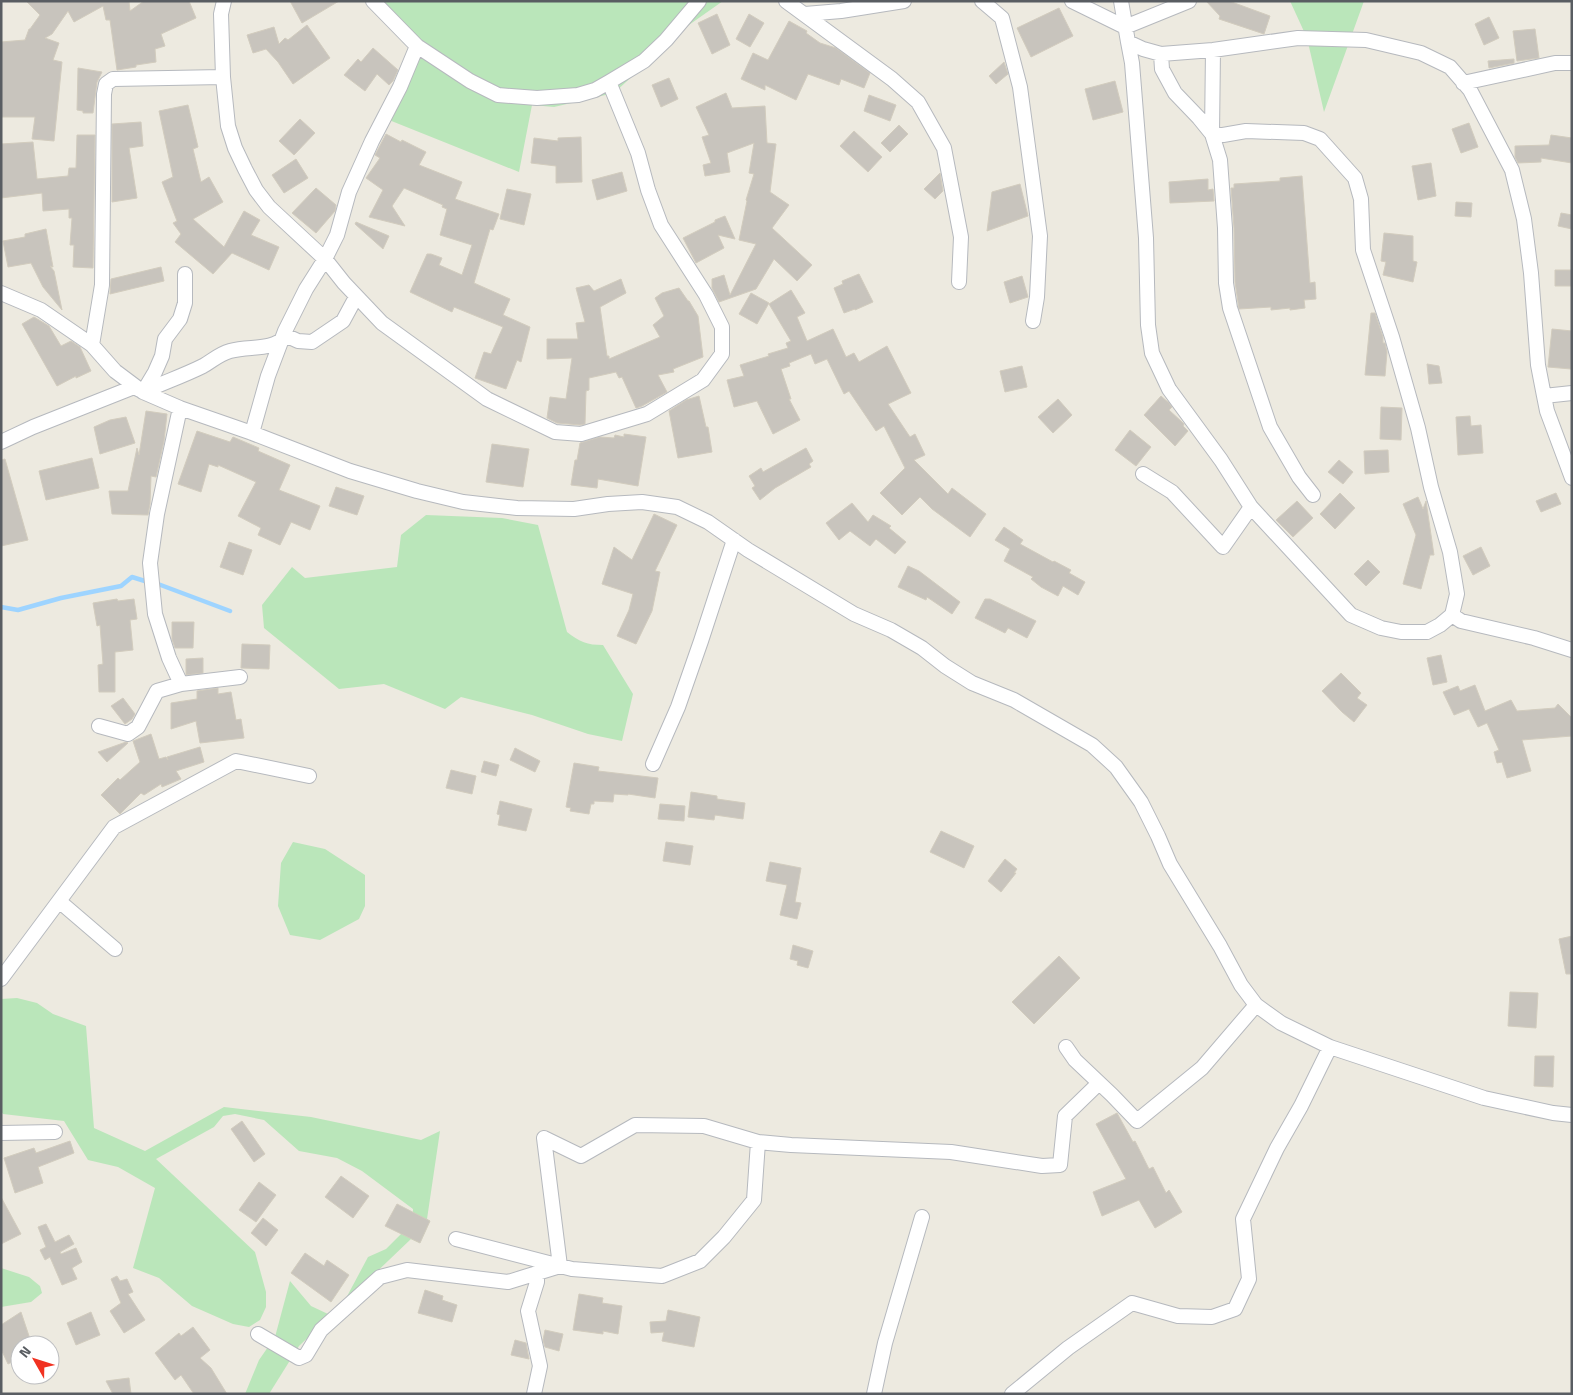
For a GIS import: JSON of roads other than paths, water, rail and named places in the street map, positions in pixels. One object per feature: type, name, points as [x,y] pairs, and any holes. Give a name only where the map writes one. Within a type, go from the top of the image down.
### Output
[{"type":"street","points":[[224,1],[222,14],[222,77],[228,126],[235,148],[256,190],[269,207],[325,259],[344,284],[382,323],[487,399],[555,432],[580,434],[646,414],[703,380],[722,354],[722,327],[706,295],[661,225],[648,190],[638,153],[609,82]]},
{"type":"street","points":[[373,1],[417,46],[470,80],[498,94],[537,98],[578,95],[595,90],[609,82],[644,61],[666,40],[699,1]]},
{"type":"street","points":[[786,1],[892,79],[918,102],[944,148],[961,237],[959,282]]},
{"type":"street","points":[[805,14],[841,11],[904,1]]},
{"type":"street","points":[[982,1],[1002,18],[1020,87],[1040,236],[1037,297],[1033,321]]},
{"type":"street","points":[[1072,1],[1125,27],[1189,1]]},
{"type":"street","points":[[1121,1],[1132,63],[1146,238],[1148,325],[1152,353],[1169,389],[1221,460],[1251,507],[1351,615],[1381,628],[1402,632],[1427,632],[1440,625],[1452,615],[1457,594],[1450,552],[1431,487],[1418,428],[1392,337],[1363,250],[1361,200],[1355,178],[1320,139],[1304,133],[1246,131],[1222,135],[1212,134],[1200,118],[1175,93],[1162,69],[1161,54]]},
{"type":"street","points":[[1128,42],[1161,54],[1213,50],[1298,38],[1366,40],[1422,53],[1450,67],[1470,90],[1512,170],[1524,218],[1531,273],[1536,346],[1544,396],[1547,411],[1572,478]]},
{"type":"street","points":[[252,433],[268,376],[285,330],[306,288],[325,259],[337,234],[349,192],[372,141],[400,87],[417,46]]},
{"type":"street","points":[[1213,50],[1212,134],[1220,160],[1225,228],[1226,283],[1230,308],[1270,427],[1299,477],[1313,495]]},
{"type":"street","points":[[1463,83],[1572,62]]},
{"type":"street","points":[[92,345],[102,285],[104,94],[106,84],[113,80],[222,77]]},
{"type":"street","points":[[143,392],[162,356],[165,340],[180,319],[185,302],[186,274]]},
{"type":"street","points":[[1,293],[41,310],[92,345],[115,371],[143,392]]},
{"type":"street","points":[[143,392],[202,366],[219,355],[230,351],[272,345],[288,336],[298,341],[312,342],[343,320],[356,296]]},
{"type":"street","points":[[1,442],[33,427],[134,387],[180,408],[252,433],[350,471],[462,502],[517,508],[574,509],[642,502],[677,507],[708,522],[748,550],[854,614],[891,630],[922,648],[945,666],[972,683],[1014,700],[1065,729],[1092,746],[1110,761],[1141,802],[1177,877],[1220,946],[1241,985],[1256,1005],[1281,1023],[1330,1047],[1484,1098],[1552,1113],[1572,1115]]},
{"type":"street","points":[[1544,396],[1572,393]]},
{"type":"street","points":[[180,408],[157,514],[150,563],[155,614],[169,658],[181,684]]},
{"type":"street","points":[[1143,474],[1172,492],[1223,547],[1251,507]]},
{"type":"street","points":[[653,764],[681,699],[734,540]]},
{"type":"street","points":[[1452,615],[1461,621],[1534,638],[1572,650]]},
{"type":"street","points":[[99,726],[128,734],[138,727],[157,691],[181,684],[240,677]]},
{"type":"street","points":[[1,979],[114,827],[236,761],[309,776]]},
{"type":"street","points":[[59,901],[115,949]]},
{"type":"street","points":[[1066,1047],[1075,1060],[1137,1121],[1202,1068],[1256,1005]]},
{"type":"street","points":[[1012,1394],[1068,1348],[1132,1303],[1178,1316],[1212,1317],[1234,1309],[1249,1279],[1243,1219],[1277,1148],[1301,1106],[1330,1047]]},
{"type":"street","points":[[560,1266],[544,1138],[581,1156],[636,1125],[704,1126],[758,1142],[951,1152],[1042,1166],[1060,1165],[1065,1116],[1099,1083]]},
{"type":"street","points":[[1,1133],[55,1132]]},
{"type":"street","points":[[456,1239],[572,1269],[662,1276],[700,1261],[724,1237],[754,1200],[758,1142]]},
{"type":"street","points":[[874,1394],[885,1342],[922,1217]]},
{"type":"street","points":[[258,1334],[299,1358],[306,1355],[321,1330],[380,1277],[407,1270],[508,1282],[560,1266]]},
{"type":"street","points":[[534,1394],[540,1366],[528,1311],[537,1282],[537,1273]]},
{"type":"waterway","points":[[1,607],[18,610],[61,598],[121,586],[132,577],[148,582]]},
{"type":"waterway","points":[[158,584],[230,611]]}]
